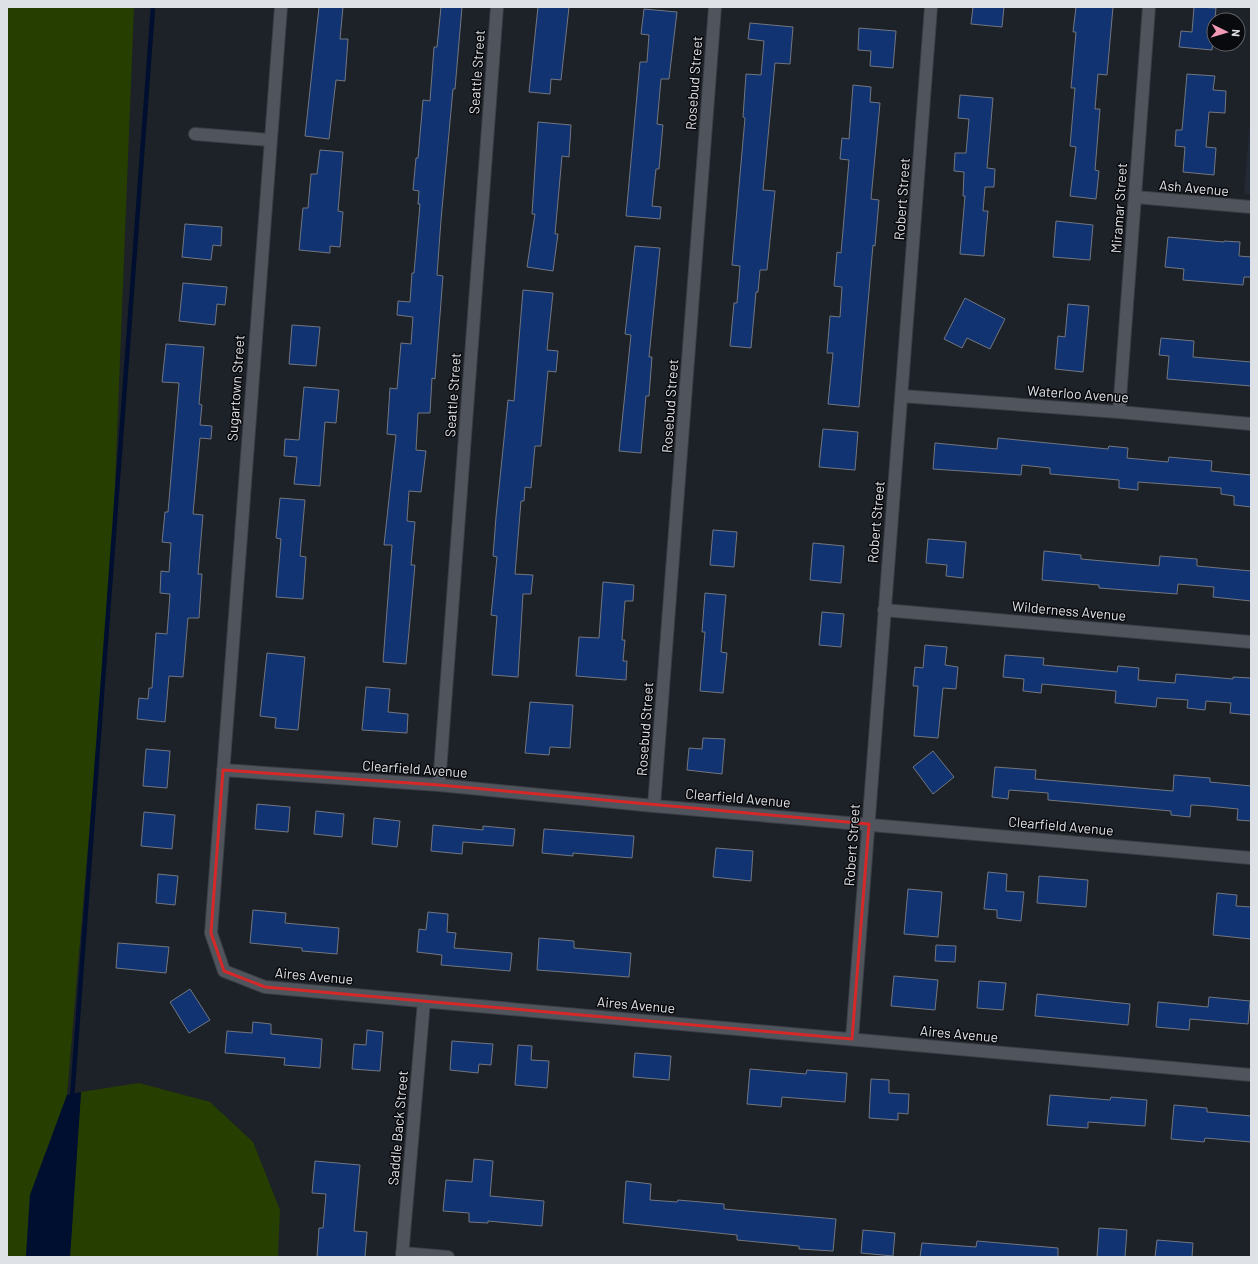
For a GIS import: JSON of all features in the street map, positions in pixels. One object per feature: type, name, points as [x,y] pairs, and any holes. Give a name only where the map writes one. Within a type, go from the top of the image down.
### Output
[{"type":"street","name":"Sugartown Street","points":[[223,770],[281,7]]},
{"type":"street","name":"Seattle Street","points":[[439,785],[497,7]]},
{"type":"street","name":"Rosebud Street","points":[[654,806],[715,7]]},
{"type":"street","name":"Robert Street","points":[[852,1039],[931,7]]},
{"type":"street","name":"Miramar Street","points":[[1119,412],[1149,7]]},
{"type":"street","points":[[195,134],[270,140]]},
{"type":"street","name":"Ash Avenue","points":[[1135,198],[1251,208]]},
{"type":"street","name":"Waterloo Avenue","points":[[902,396],[1119,412],[1251,424]]},
{"type":"street","name":"Wilderness Avenue","points":[[884,610],[1251,642]]},
{"type":"street","name":"Clearfield Avenue","points":[[223,770],[439,785],[654,806],[1251,858]]},
{"type":"street","name":"Aires Avenue","points":[[223,770],[211,934],[224,971],[265,987],[1251,1076]]},
{"type":"street","name":"Saddle Back Street","points":[[402,1255],[424,1001]]},
{"type":"street","points":[[402,1255],[448,1257]]},
{"type":"highlighted area","points":[[223,770],[439,785],[869,824],[852,1039],[265,987],[224,971],[211,933]]},
{"type":"shaded area","points":[[1251,110],[1251,194],[1244,194]]},
{"type":"green space","points":[[7,7],[134,7],[112,561],[67,1095],[30,1195],[26,1257],[7,1257]]},
{"type":"green space","points":[[139,1083],[210,1102],[253,1142],[280,1210],[278,1257],[70,1257],[81,1092]]},
{"type":"water","points":[[81,1092],[70,1257],[26,1257],[30,1195],[67,1095]]},
{"type":"building","points":[[319,7],[343,7],[340,39],[348,39],[345,81],[336,80],[329,139],[305,136]]},
{"type":"building","points":[[441,7],[462,7],[455,89],[453,89],[437,275],[443,276],[435,379],[432,378],[430,413],[418,413],[416,450],[426,451],[421,492],[409,491],[407,521],[415,522],[411,565],[415,565],[406,664],[383,662],[392,545],[384,545],[396,435],[387,434],[390,388],[397,389],[401,343],[411,344],[413,317],[397,315],[398,301],[410,302],[420,204],[418,204],[419,191],[413,190],[416,158],[418,158],[423,100],[430,101],[434,47],[437,47]]},
{"type":"building","points":[[538,7],[569,7],[561,80],[551,79],[550,94],[529,92]]},
{"type":"building","points":[[973,7],[1004,7],[1002,27],[971,24]]},
{"type":"building","points":[[1076,7],[1113,7],[1107,75],[1098,74],[1095,109],[1100,109],[1095,170],[1099,171],[1096,199],[1070,196],[1076,147],[1070,146],[1075,88],[1071,88],[1076,32],[1073,32]]},
{"type":"building","points":[[1194,7],[1216,8],[1216,12],[1206,12],[1206,49],[1179,47],[1181,31],[1192,32]]},
{"type":"building","points":[[644,9],[677,12],[669,79],[661,79],[657,124],[663,125],[659,169],[656,169],[652,206],[661,207],[660,219],[626,216],[640,62],[647,62],[649,35],[641,34]]},
{"type":"building","points":[[750,23],[793,27],[790,64],[775,63],[763,190],[775,191],[767,270],[760,270],[758,292],[756,292],[751,348],[730,346],[734,303],[737,303],[740,266],[732,265],[745,118],[743,117],[746,74],[761,75],[764,41],[748,39]]},
{"type":"building","points":[[859,28],[896,31],[893,68],[870,66],[871,51],[858,50]]},
{"type":"building","points":[[1187,74],[1215,76],[1213,90],[1226,91],[1225,113],[1209,112],[1206,147],[1216,148],[1214,175],[1183,172],[1185,147],[1175,146],[1176,130],[1182,130]]},
{"type":"building","points":[[853,85],[871,87],[870,102],[880,103],[871,199],[879,200],[875,246],[873,245],[859,407],[828,404],[833,353],[827,353],[830,316],[840,317],[842,287],[834,286],[837,252],[841,253],[849,160],[840,159],[842,138],[849,139]]},
{"type":"building","points":[[960,95],[993,98],[987,168],[995,169],[994,187],[985,187],[983,211],[988,211],[984,256],[960,254],[965,196],[963,196],[964,172],[954,171],[955,153],[966,153],[969,119],[958,118]]},
{"type":"building","points":[[538,122],[571,125],[569,157],[562,156],[555,234],[558,234],[553,271],[527,267],[535,214],[532,214]]},
{"type":"building","points":[[320,150],[343,152],[338,211],[343,212],[340,247],[330,246],[330,253],[299,250],[303,208],[308,208],[311,174],[317,174]]},
{"type":"building","points":[[1056,221],[1093,225],[1090,260],[1053,257]]},
{"type":"building","points":[[185,224],[222,227],[221,246],[213,245],[211,260],[182,257]]},
{"type":"building","points":[[1168,237],[1240,242],[1239,256],[1251,257],[1251,277],[1244,277],[1243,285],[1183,280],[1184,269],[1165,267]]},
{"type":"building","points":[[635,246],[660,248],[649,357],[652,357],[649,396],[646,396],[641,453],[619,451],[631,335],[625,334]]},
{"type":"building","points":[[183,283],[227,287],[225,305],[217,304],[215,325],[179,321]]},
{"type":"building","points":[[523,290],[553,293],[547,350],[558,351],[556,372],[548,371],[541,446],[535,446],[531,488],[525,487],[524,501],[521,501],[515,574],[533,575],[531,594],[523,594],[518,677],[492,675],[497,616],[491,615],[497,557],[493,556],[496,517],[508,400],[514,401]]},
{"type":"building","points":[[965,298],[1005,319],[990,349],[967,338],[962,348],[944,339]]},
{"type":"building","points":[[1068,304],[1089,306],[1083,372],[1055,369],[1058,336],[1065,337]]},
{"type":"building","points":[[292,325],[320,327],[316,366],[289,364]]},
{"type":"building","points":[[1161,338],[1194,341],[1193,357],[1251,362],[1251,386],[1167,379],[1169,356],[1159,355]]},
{"type":"building","points":[[166,344],[204,347],[199,404],[202,405],[200,425],[212,426],[211,439],[200,438],[193,514],[203,515],[198,574],[202,574],[199,618],[188,618],[183,677],[169,676],[165,722],[137,719],[139,698],[148,699],[149,688],[152,688],[156,633],[167,634],[170,594],[160,593],[161,571],[169,572],[171,543],[162,542],[165,512],[168,512],[179,383],[162,382]]},
{"type":"building","points":[[304,387],[339,390],[336,423],[325,422],[320,486],[294,484],[297,457],[284,456],[285,439],[299,440]]},
{"type":"building","points":[[823,429],[858,432],[855,470],[819,467]]},
{"type":"building","points":[[998,438],[1108,449],[1109,446],[1128,448],[1127,458],[1168,462],[1169,457],[1212,461],[1211,471],[1251,475],[1251,507],[1234,505],[1234,496],[1221,494],[1221,488],[1138,482],[1138,490],[1119,488],[1119,480],[1050,474],[1050,468],[1022,465],[1021,475],[933,469],[935,443],[997,449]]},
{"type":"building","points":[[280,498],[305,500],[300,556],[306,557],[303,599],[276,597],[281,539],[276,538]]},
{"type":"building","points":[[713,530],[737,532],[734,567],[710,565]]},
{"type":"building","points":[[928,539],[966,542],[963,578],[946,576],[947,565],[926,563]]},
{"type":"building","points":[[813,543],[844,546],[841,583],[810,580]]},
{"type":"building","points":[[1044,551],[1081,555],[1081,559],[1159,566],[1160,556],[1197,559],[1197,566],[1251,571],[1251,601],[1213,597],[1214,587],[1178,584],[1177,594],[1099,588],[1099,585],[1042,580]]},
{"type":"building","points":[[603,582],[634,585],[633,601],[625,601],[622,640],[625,640],[623,661],[627,661],[626,680],[576,676],[579,637],[599,638]]},
{"type":"building","points":[[705,593],[726,595],[721,652],[727,653],[723,693],[700,691],[705,632],[702,632]]},
{"type":"building","points":[[822,612],[844,614],[841,647],[819,645]]},
{"type":"building","points":[[925,645],[947,647],[945,665],[958,667],[956,689],[943,688],[938,738],[914,736],[918,686],[913,686],[915,667],[923,668]]},
{"type":"building","points":[[267,653],[305,657],[298,730],[275,728],[276,718],[260,716]]},
{"type":"building","points":[[1005,655],[1044,658],[1043,665],[1117,672],[1118,666],[1139,668],[1138,680],[1175,683],[1176,674],[1233,679],[1233,677],[1251,678],[1251,715],[1230,713],[1231,703],[1206,701],[1205,710],[1187,708],[1188,700],[1157,698],[1156,707],[1115,703],[1116,691],[1042,684],[1041,693],[1023,691],[1024,679],[1003,677]]},
{"type":"building","points":[[366,687],[390,689],[388,712],[408,714],[407,733],[362,730]]},
{"type":"building","points":[[530,702],[573,705],[570,748],[550,747],[549,755],[525,753]]},
{"type":"building","points":[[703,738],[725,739],[722,774],[687,770],[689,748],[702,749]]},
{"type":"building","points":[[146,749],[170,751],[167,788],[143,786]]},
{"type":"building","points":[[933,751],[954,777],[933,794],[913,767]]},
{"type":"building","points":[[995,767],[1036,770],[1035,779],[1173,791],[1174,775],[1210,778],[1210,782],[1251,786],[1251,821],[1237,820],[1238,809],[1208,806],[1191,805],[1190,817],[1171,815],[1171,811],[1048,800],[1048,793],[1009,790],[1008,799],[992,797]]},
{"type":"building","points":[[257,804],[290,807],[288,832],[255,829]]},
{"type":"building","points":[[316,811],[344,814],[342,837],[314,834]]},
{"type":"building","points":[[144,812],[175,815],[172,849],[141,846]]},
{"type":"building","points":[[374,818],[400,821],[397,847],[372,844]]},
{"type":"building","points":[[433,825],[483,830],[483,826],[515,829],[513,846],[463,842],[462,854],[431,851]]},
{"type":"building","points":[[544,829],[634,836],[632,858],[573,853],[573,856],[542,853]]},
{"type":"building","points":[[716,848],[753,851],[751,881],[713,877]]},
{"type":"building","points":[[988,872],[1007,874],[1006,891],[1024,892],[1021,921],[997,918],[997,910],[984,909]]},
{"type":"building","points":[[158,874],[178,876],[175,905],[156,903]]},
{"type":"building","points":[[1039,876],[1088,880],[1086,907],[1037,903]]},
{"type":"building","points":[[908,889],[942,892],[938,937],[904,934]]},
{"type":"building","points":[[1217,893],[1237,895],[1236,906],[1251,907],[1251,939],[1213,935]]},
{"type":"building","points":[[253,910],[286,913],[285,923],[339,928],[337,954],[302,951],[302,948],[250,943]]},
{"type":"building","points":[[428,912],[448,914],[447,932],[456,933],[454,948],[512,953],[510,971],[441,965],[442,955],[417,952],[419,929],[426,930]]},
{"type":"building","points":[[539,938],[574,941],[574,948],[631,953],[629,977],[537,970]]},
{"type":"building","points":[[118,943],[169,947],[166,973],[116,968]]},
{"type":"building","points":[[936,945],[956,946],[955,962],[935,961]]},
{"type":"building","points":[[894,976],[938,980],[935,1010],[891,1006]]},
{"type":"building","points":[[979,981],[1006,983],[1003,1010],[977,1008]]},
{"type":"building","points":[[190,989],[210,1020],[189,1033],[170,1002]]},
{"type":"building","points":[[1037,994],[1130,1004],[1128,1025],[1035,1016]]},
{"type":"building","points":[[1209,997],[1250,1001],[1248,1024],[1190,1019],[1189,1030],[1156,1027],[1158,1002],[1208,1007]]},
{"type":"building","points":[[253,1022],[271,1024],[271,1034],[322,1039],[320,1068],[284,1065],[285,1058],[225,1053],[227,1031],[252,1033]]},
{"type":"building","points":[[367,1030],[383,1032],[380,1071],[352,1069],[354,1044],[366,1045]]},
{"type":"building","points":[[452,1041],[493,1044],[491,1065],[479,1064],[478,1073],[450,1070]]},
{"type":"building","points":[[518,1045],[532,1046],[531,1060],[549,1061],[547,1088],[515,1085]]},
{"type":"building","points":[[635,1053],[671,1056],[669,1080],[633,1077]]},
{"type":"building","points":[[750,1069],[806,1074],[807,1070],[847,1073],[845,1102],[782,1097],[781,1107],[747,1104]]},
{"type":"building","points":[[871,1079],[889,1080],[889,1093],[909,1094],[908,1114],[898,1113],[898,1120],[869,1118]]},
{"type":"building","points":[[1050,1095],[1110,1100],[1111,1097],[1147,1100],[1145,1126],[1088,1122],[1088,1128],[1047,1125]]},
{"type":"building","points":[[1174,1105],[1207,1108],[1207,1112],[1251,1116],[1251,1142],[1205,1138],[1204,1142],[1171,1139]]},
{"type":"building","points":[[474,1159],[493,1161],[490,1196],[544,1201],[542,1226],[488,1221],[488,1223],[469,1222],[469,1213],[443,1211],[446,1180],[472,1182]]},
{"type":"building","points":[[315,1161],[360,1165],[354,1231],[367,1232],[365,1257],[317,1257],[319,1228],[323,1228],[326,1194],[312,1193]]},
{"type":"building","points":[[626,1181],[651,1184],[650,1200],[677,1202],[678,1200],[724,1204],[724,1209],[836,1219],[833,1251],[799,1249],[799,1246],[737,1240],[737,1235],[623,1223]]},
{"type":"building","points":[[1099,1228],[1127,1230],[1125,1257],[1097,1257]]},
{"type":"building","points":[[863,1230],[895,1233],[893,1256],[861,1253]]},
{"type":"building","points":[[1157,1240],[1193,1243],[1192,1257],[1155,1257]]},
{"type":"building","points":[[977,1241],[1058,1248],[1058,1257],[920,1257],[922,1243],[976,1247]]},
{"type":"waterway","points":[[72,1098],[153,7]]}]
